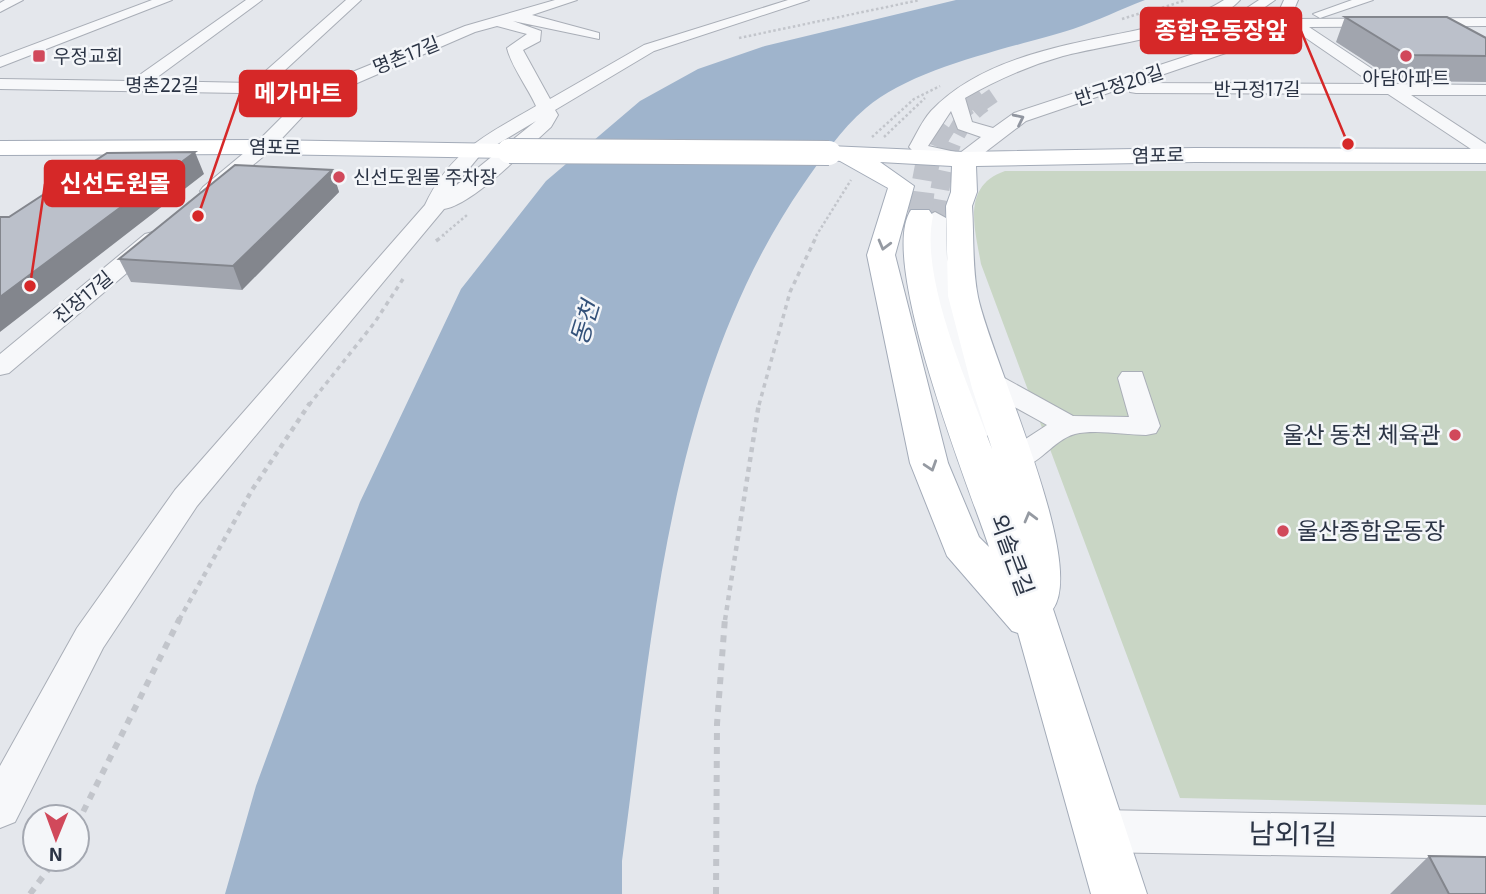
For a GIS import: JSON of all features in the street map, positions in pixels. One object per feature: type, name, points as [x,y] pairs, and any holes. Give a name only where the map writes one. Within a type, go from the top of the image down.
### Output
[{"type":"main road","points":[[853,155],[929,131]]},
{"type":"main road","name":"염포로","points":[[0,149],[263,147],[853,155]]},
{"type":"main road","points":[[853,155],[918,157]]},
{"type":"main road","points":[[853,155],[934,197]]},
{"type":"main road","name":"염포로","points":[[934,197],[1006,158],[1486,155]]},
{"type":"main road","points":[[918,157],[934,197],[1037,540],[1040,633]]},
{"type":"main road","points":[[918,157],[934,197]]},
{"type":"main road","name":"외솔큰길","points":[[934,197],[916,232],[927,317],[1040,633],[1119,894]]},
{"type":"street","points":[[0,8],[16,0]]},
{"type":"street","points":[[0,62],[165,0]]},
{"type":"street","points":[[136,85],[255,0]]},
{"type":"street","points":[[258,86],[354,0]]},
{"type":"street","name":"명촌17길","points":[[263,147],[312,96],[325,89],[422,48],[495,13],[515,15],[570,0]]},
{"type":"street","points":[[445,222],[446,182],[460,171],[474,150],[547,110],[649,48],[802,0]]},
{"type":"street","points":[[934,197],[918,147],[949,95],[1025,63],[1190,22],[1213,13],[1233,0]]},
{"type":"street","points":[[982,92],[1037,68],[1210,23],[1250,0]]},
{"type":"street","points":[[1066,68],[1229,26],[1268,0]]},
{"type":"street","points":[[1287,23],[1291,0]]},
{"type":"street","points":[[1287,23],[1366,0]]},
{"type":"street","points":[[0,808],[90,638],[186,498],[445,222],[477,182],[545,123],[549,115],[547,110],[533,79],[517,58],[515,48],[535,38],[534,31],[495,13]]},
{"type":"street","points":[[515,15],[594,36]]},
{"type":"street","points":[[1287,23],[1395,89],[1486,155]]},
{"type":"street","name":"반구정20길","points":[[934,197],[995,134],[1020,117],[1214,54],[1287,23],[1486,23]]},
{"type":"street","name":"명촌22길","points":[[0,84],[325,89]]},
{"type":"street","name":"반구정17길","points":[[1112,88],[1486,90]]},
{"type":"street","points":[[949,95],[964,125],[975,131],[995,134]]},
{"type":"street","points":[[189,208],[263,147]]},
{"type":"street","name":"진장17길","points":[[0,367],[168,226]]},
{"type":"street","points":[[987,380],[1068,425],[1146,426],[1132,378]]},
{"type":"street","points":[[1015,460],[1068,425]]},
{"type":"street","name":"남외1길","points":[[1099,831],[1486,838]]},
{"type":"path","points":[[732,40],[920,0]]},
{"type":"path","points":[[1112,26],[1186,0]]},
{"type":"path","points":[[716,894],[717,722],[730,584],[753,429],[775,337],[795,275],[827,215],[853,155],[915,104],[949,95]]},
{"type":"path","points":[[87,803],[125,724],[241,509],[281,443],[360,343],[407,272]]},
{"type":"path","points":[[30,894],[46,873]]},
{"type":"green space","name":"울산종합운동장","points":[[1005,171],[1486,171],[1486,805],[1180,798],[981,264],[974,223],[976,198],[991,178]]},
{"type":"water","name":"동천","points":[[956,0],[1145,0],[1073,29],[937,70],[886,94],[866,108],[832,145],[803,185],[758,261],[722,341],[695,425],[674,511],[644,686],[622,861],[622,894],[225,894],[256,786],[360,502],[461,289],[546,181],[640,101],[698,69],[765,46]]},
{"type":"building","points":[[1345,17],[1447,17],[1486,38],[1486,56],[1407,55]]},
{"type":"building","points":[[195,152],[0,297],[0,217],[9,217],[107,153]]},
{"type":"building","points":[[235,165],[332,170],[233,266],[119,259]]},
{"type":"building","points":[[1429,856],[1486,857],[1486,894],[1449,894]]},
{"type":"tunnel","points":[[965,104],[982,92]]},
{"type":"tunnel","points":[[981,104],[994,95]]},
{"type":"tunnel","points":[[920,216],[927,168],[936,139],[944,125],[967,103]]},
{"type":"tunnel","points":[[935,218],[953,140],[970,114],[983,103]]},
{"type":"place","name":"우정교회","points":[[39,56]]},
{"type":"place","name":"아담아파트","points":[[1406,56]]},
{"type":"place","name":"종합운동장앞","points":[[1348,144]]},
{"type":"place","name":"신선도원몰 주차장","points":[[339,177]]},
{"type":"place","name":"메가마트","points":[[198,216]]},
{"type":"place","name":"신선도원몰","points":[[30,286]]},
{"type":"place","name":"울산 동천 체육관","points":[[1455,435]]},
{"type":"place","name":"울산종합운동장","points":[[1283,531]]}]
